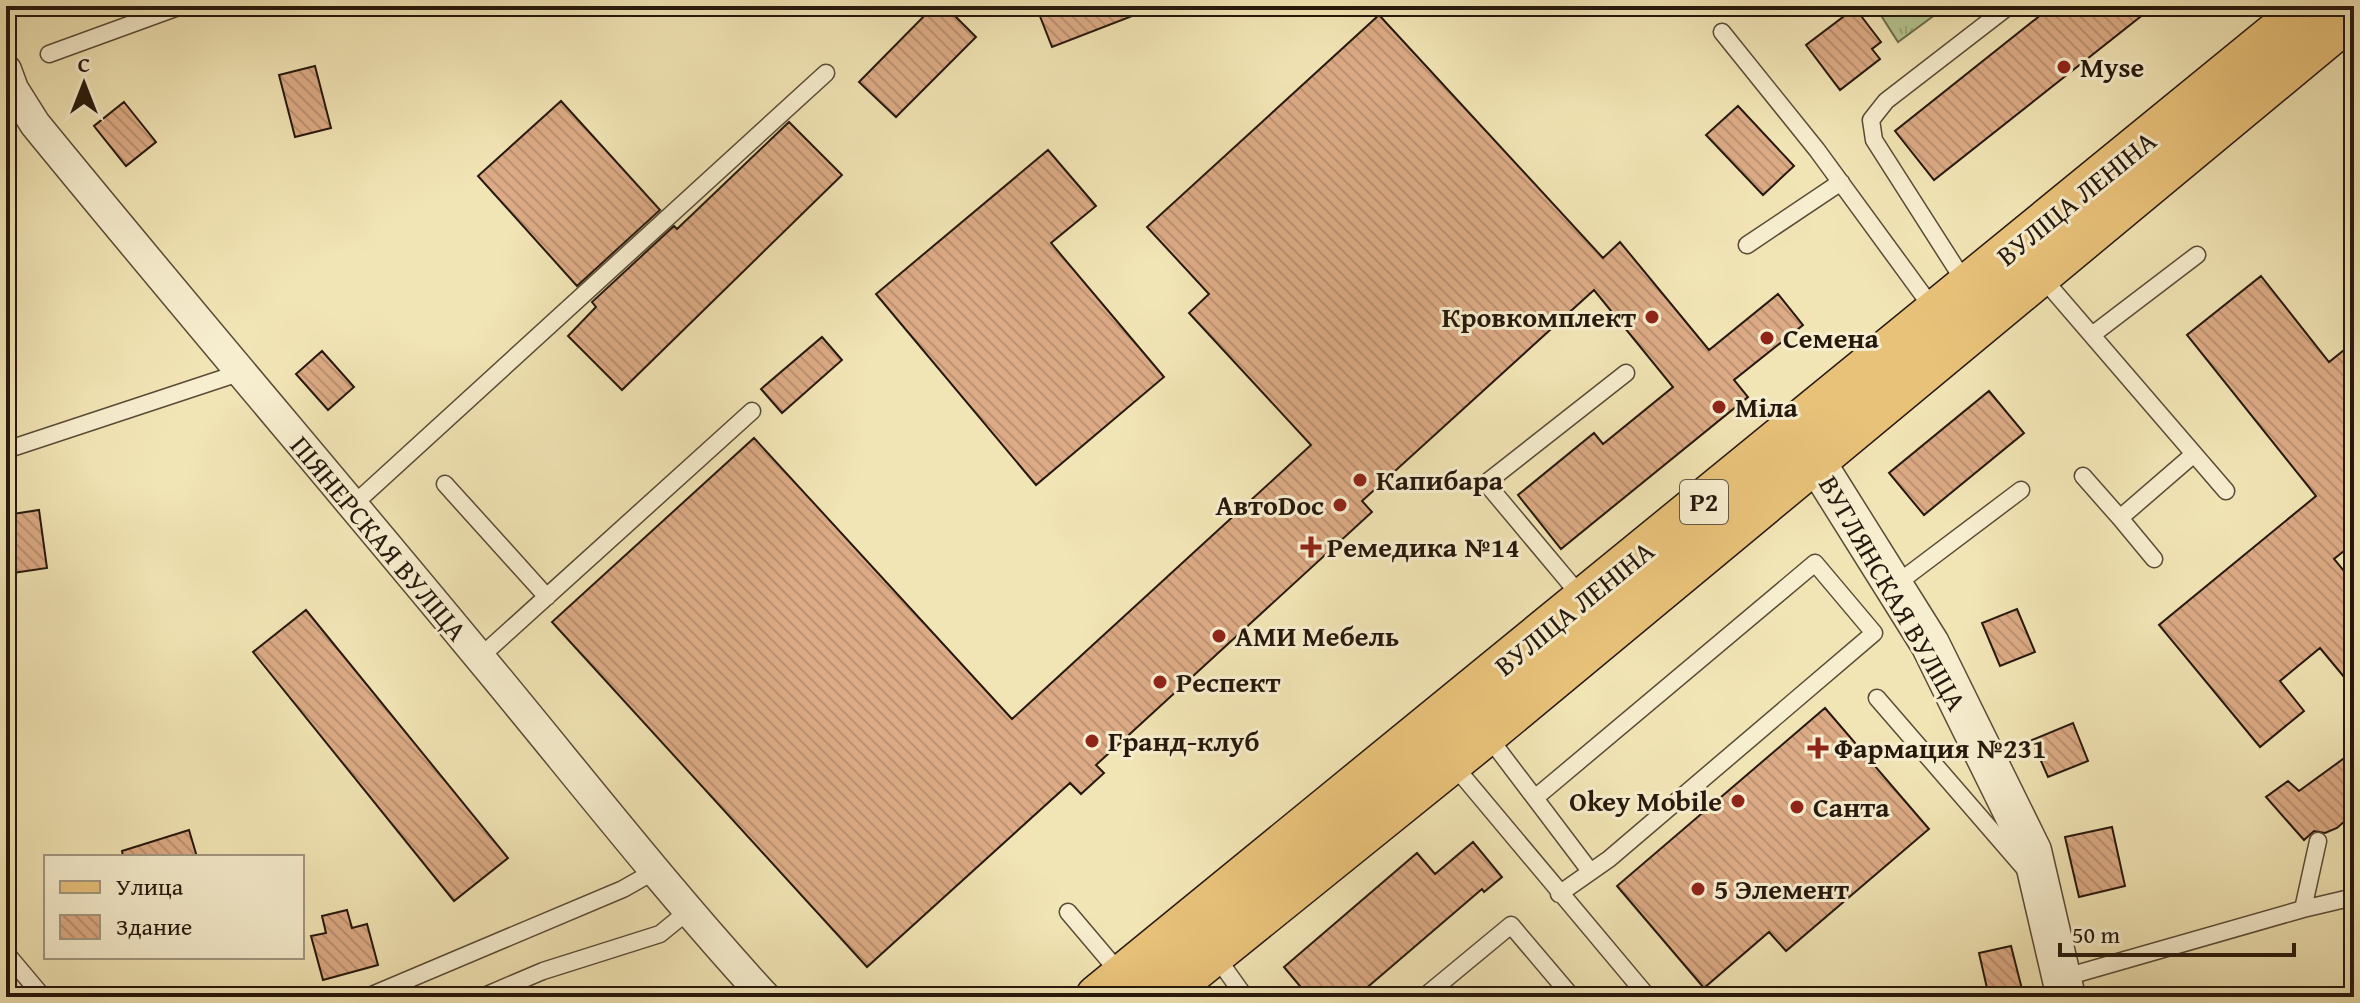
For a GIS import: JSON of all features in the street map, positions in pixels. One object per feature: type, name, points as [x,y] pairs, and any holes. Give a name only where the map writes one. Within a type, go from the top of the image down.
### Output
[{"type":"main road","name":"ВУЛІЦА ЛЕНІНА","points":[[2027,260],[2311,6]]},
{"type":"main road","name":"ВУЛІЦА ЛЕНІНА","points":[[1130,992],[1438,746],[1803,444],[1964,305],[2354,13]]},
{"type":"main road","name":"ВУЛІЦА ЛЕНІНА","points":[[1438,746],[1486,733],[1595,615]]},
{"type":"street","name":"ПІЯНЕРСКАЯ ВУЛІЦА","points":[[6,70],[13,89],[35,124],[239,373],[480,657],[653,872],[765,997]]},
{"type":"street","name":"ВУГЛЯНСКАЯ ВУЛІЦА","points":[[1803,444],[1930,644],[2032,851],[2064,988]]},
{"type":"lane","points":[[49,54],[181,6]]},
{"type":"lane","points":[[1964,305],[1874,140],[1871,120],[1886,101],[2009,6]]},
{"type":"lane","points":[[1722,32],[1841,182],[1964,305]]},
{"type":"lane","points":[[353,505],[826,73]]},
{"type":"lane","points":[[1747,245],[1841,182]]},
{"type":"lane","points":[[2092,335],[2197,255]]},
{"type":"lane","points":[[2027,260],[2226,491]]},
{"type":"lane","points":[[6,450],[239,373]]},
{"type":"lane","points":[[1595,615],[1486,483],[1626,373]]},
{"type":"lane","points":[[480,657],[752,411]]},
{"type":"lane","points":[[2120,518],[2194,454]]},
{"type":"lane","points":[[2083,476],[2154,559]]},
{"type":"lane","points":[[445,484],[547,597]]},
{"type":"lane","points":[[1895,585],[2021,490]]},
{"type":"lane","points":[[1535,798],[1815,563],[1874,633],[1559,894]]},
{"type":"lane","points":[[1877,698],[1964,803],[2040,885]]},
{"type":"lane","points":[[1486,733],[1590,871]]},
{"type":"lane","points":[[1438,746],[1648,997]]},
{"type":"lane","points":[[2303,909],[2318,841]]},
{"type":"lane","points":[[367,997],[585,906],[653,872]]},
{"type":"lane","points":[[2064,988],[2303,909],[2354,897]]},
{"type":"lane","points":[[482,997],[543,971],[660,934],[687,912]]},
{"type":"lane","points":[[1068,912],[1130,992]]},
{"type":"lane","points":[[1424,997],[1511,925],[1572,997]]},
{"type":"lane","points":[[1201,938],[1245,997]]},
{"type":"lane","points":[[6,953],[43,997]]},
{"type":"green space","points":[[1875,6],[1947,6],[1898,42]]},
{"type":"building","points":[[934,6],[945,6],[976,37],[896,117],[859,82]]},
{"type":"building","points":[[1036,6],[1152,6],[1153,8],[1052,47]]},
{"type":"building","points":[[2052,6],[2154,6],[1934,180],[1895,131]]},
{"type":"building","points":[[1855,8],[1881,42],[1872,49],[1880,59],[1840,90],[1806,45]]},
{"type":"building","points":[[1379,15],[1603,258],[1620,242],[1709,350],[1778,294],[1803,325],[1734,380],[1748,397],[1561,549],[1518,495],[1594,433],[1603,444],[1673,387],[1594,290],[1362,501],[1372,512],[1096,765],[1104,773],[1081,794],[1070,783],[867,967],[552,622],[754,438],[1012,719],[1311,445],[1189,313],[1209,294],[1147,227]]},
{"type":"building","points":[[315,66],[331,128],[295,137],[279,75]]},
{"type":"building","points":[[561,101],[660,210],[577,286],[478,176]]},
{"type":"building","points":[[124,102],[156,142],[126,166],[94,126]]},
{"type":"building","points":[[1738,106],[1794,166],[1763,195],[1706,135]]},
{"type":"building","points":[[789,122],[842,175],[622,390],[568,336],[596,307],[592,302],[674,226],[677,229]]},
{"type":"building","points":[[1048,150],[1096,206],[1051,243],[1164,377],[1036,485],[876,294]]},
{"type":"building","points":[[2261,276],[2329,362],[2354,342],[2354,543],[2334,559],[2354,583],[2354,689],[2320,648],[2280,681],[2304,711],[2260,747],[2159,625],[2316,496],[2187,335]]},
{"type":"building","points":[[822,337],[842,360],[782,413],[761,389]]},
{"type":"building","points":[[322,351],[354,387],[328,410],[296,374]]},
{"type":"building","points":[[1989,391],[2024,433],[1924,515],[1889,473]]},
{"type":"building","points":[[39,510],[47,568],[6,574],[6,515]]},
{"type":"building","points":[[2017,609],[2035,652],[2000,666],[1982,623]]},
{"type":"building","points":[[306,610],[508,858],[454,901],[253,652]]},
{"type":"building","points":[[1825,708],[1929,829],[1786,951],[1769,932],[1704,988],[1617,886]]},
{"type":"building","points":[[2073,723],[2088,761],[2048,777],[2032,740]]},
{"type":"building","points":[[2354,751],[2354,813],[2337,828],[2325,833],[2314,831],[2304,840],[2266,797],[2288,781],[2299,791]]},
{"type":"building","points":[[2112,827],[2125,886],[2079,897],[2065,837]]},
{"type":"building","points":[[189,830],[196,855],[123,855],[122,851]]},
{"type":"building","points":[[1473,842],[1502,877],[1484,892],[1482,889],[1356,997],[1309,997],[1284,967],[1417,853],[1435,874]]},
{"type":"building","points":[[347,910],[352,928],[367,924],[378,965],[323,980],[311,936],[326,933],[322,916]]},
{"type":"building","points":[[2011,946],[2024,997],[1989,997],[1979,953]]},
{"type":"place","name":"Myse","points":[[2064,67]]},
{"type":"place","name":"Кровкомплект","points":[[1652,317]]},
{"type":"place","name":"Семена","points":[[1767,338]]},
{"type":"place","name":"Міла","points":[[1719,407]]},
{"type":"place","name":"Капибара","points":[[1360,480]]},
{"type":"place","name":"АвтоDoc","points":[[1340,505]]},
{"type":"place","name":"Ремедика №14","points":[[1311,547]]},
{"type":"place","name":"АМИ Мебель","points":[[1219,636]]},
{"type":"place","name":"Респект","points":[[1160,682]]},
{"type":"place","name":"Гранд-клуб","points":[[1092,741]]},
{"type":"place","name":"Фармация №231","points":[[1818,748]]},
{"type":"place","name":"Okey Mobile","points":[[1738,801]]},
{"type":"place","name":"Санта","points":[[1797,807]]},
{"type":"place","name":"5 Элемент","points":[[1698,889]]}]
